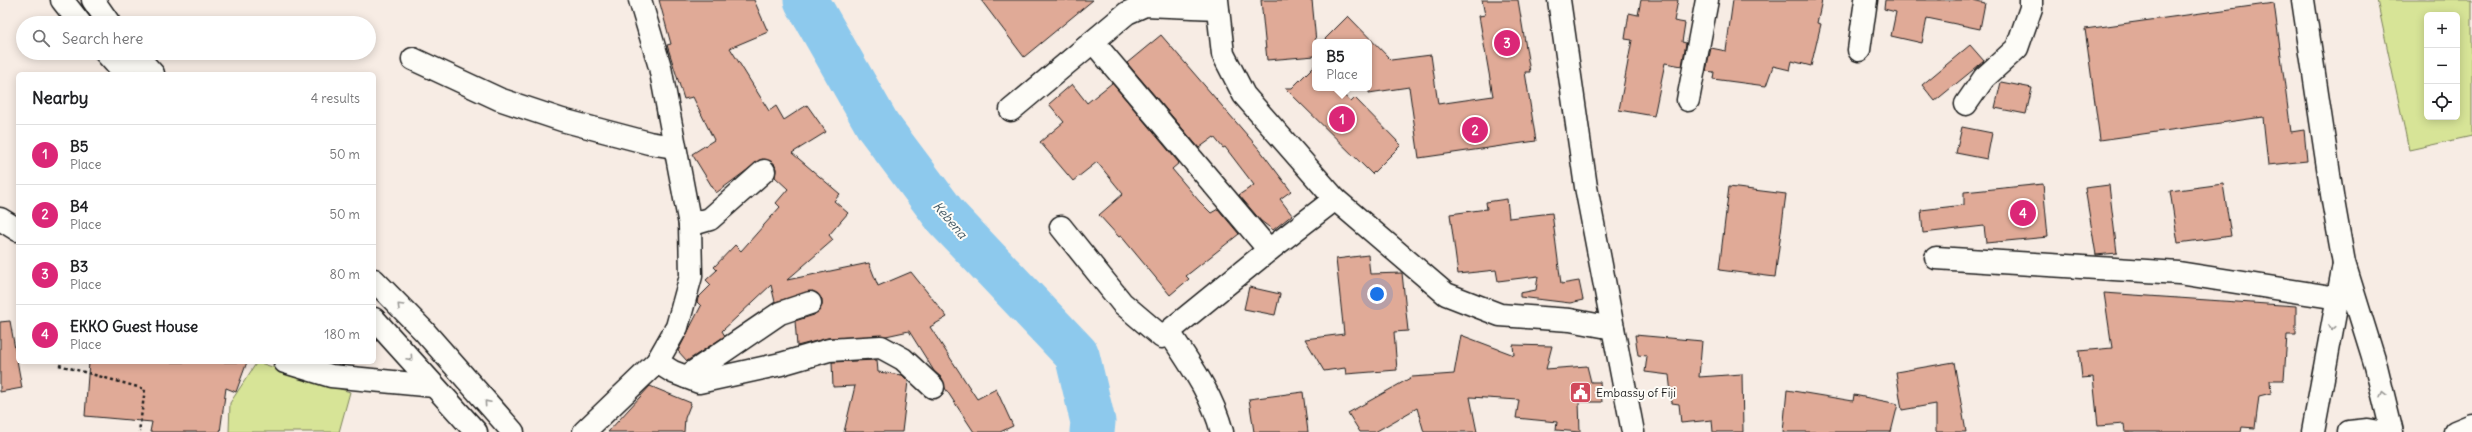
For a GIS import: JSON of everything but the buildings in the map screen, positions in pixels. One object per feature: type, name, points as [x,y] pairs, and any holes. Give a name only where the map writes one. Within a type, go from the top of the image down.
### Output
[{"type":"street","points":[[62,0],[75,16]]},
{"type":"street","points":[[93,0],[104,16]]},
{"type":"street","points":[[584,432],[657,362],[677,327],[692,276],[690,225],[660,67],[640,0]]},
{"type":"street","points":[[1559,0],[1586,187],[1633,432]]},
{"type":"street","points":[[1688,100],[1707,0]]},
{"type":"street","points":[[1859,50],[1866,0]]},
{"type":"street","points":[[1966,104],[1984,78],[2017,48],[2031,8],[2031,0]]},
{"type":"street","points":[[2303,0],[2333,201],[2344,263],[2374,360],[2392,432]]},
{"type":"street","points":[[1011,110],[1094,43],[1127,13],[1145,5],[1217,4],[1222,54],[1244,95],[1335,199],[1446,294],[1500,314],[1570,320],[1613,328]]},
{"type":"street","points":[[1094,43],[1269,250]]},
{"type":"street","points":[[414,59],[499,99],[562,120],[649,143],[674,147]]},
{"type":"street","points":[[112,60],[122,72]]},
{"type":"street","points":[[140,60],[151,72]]},
{"type":"street","points":[[690,225],[710,219],[764,171]]},
{"type":"street","points":[[1061,227],[1122,303],[1162,337],[1269,250],[1335,199]]},
{"type":"street","points":[[0,219],[16,229]]},
{"type":"street","points":[[1936,258],[2179,273],[2338,298]]},
{"type":"street","points":[[2314,432],[2344,263]]},
{"type":"street","points":[[376,282],[424,331],[513,432]]},
{"type":"street","points":[[686,377],[780,313],[810,303]]},
{"type":"street","points":[[376,321],[476,432]]},
{"type":"street","points":[[1169,332],[1202,382],[1217,414],[1222,432]]},
{"type":"street","points":[[657,362],[699,382],[781,364],[829,350],[881,347],[903,359],[933,387]]},
{"type":"street","points":[[292,364],[331,376],[434,386]]},
{"type":"street","points":[[2455,432],[2472,425]]},
{"type":"street","points":[[2349,432],[2368,430],[2379,432]]},
{"type":"path","points":[[59,365],[145,389],[139,432]]},
{"type":"green space","points":[[2377,0],[2472,0],[2472,136],[2409,150]]},
{"type":"green space","points":[[256,364],[263,364],[350,392],[339,432],[229,432],[230,403]]},
{"type":"waterway","name":"Kebena","points":[[806,0],[878,126],[947,218],[1077,355],[1093,422],[1092,432]]},
{"type":"place","name":"B3","points":[[1507,43]]},
{"type":"place","name":"B5","points":[[1342,119]]},
{"type":"place","name":"B4","points":[[1475,130]]},
{"type":"place","name":"EKKO Guest House","points":[[2023,213]]},
{"type":"place","name":"Embassy of Fiji","points":[[1580,392]]}]
